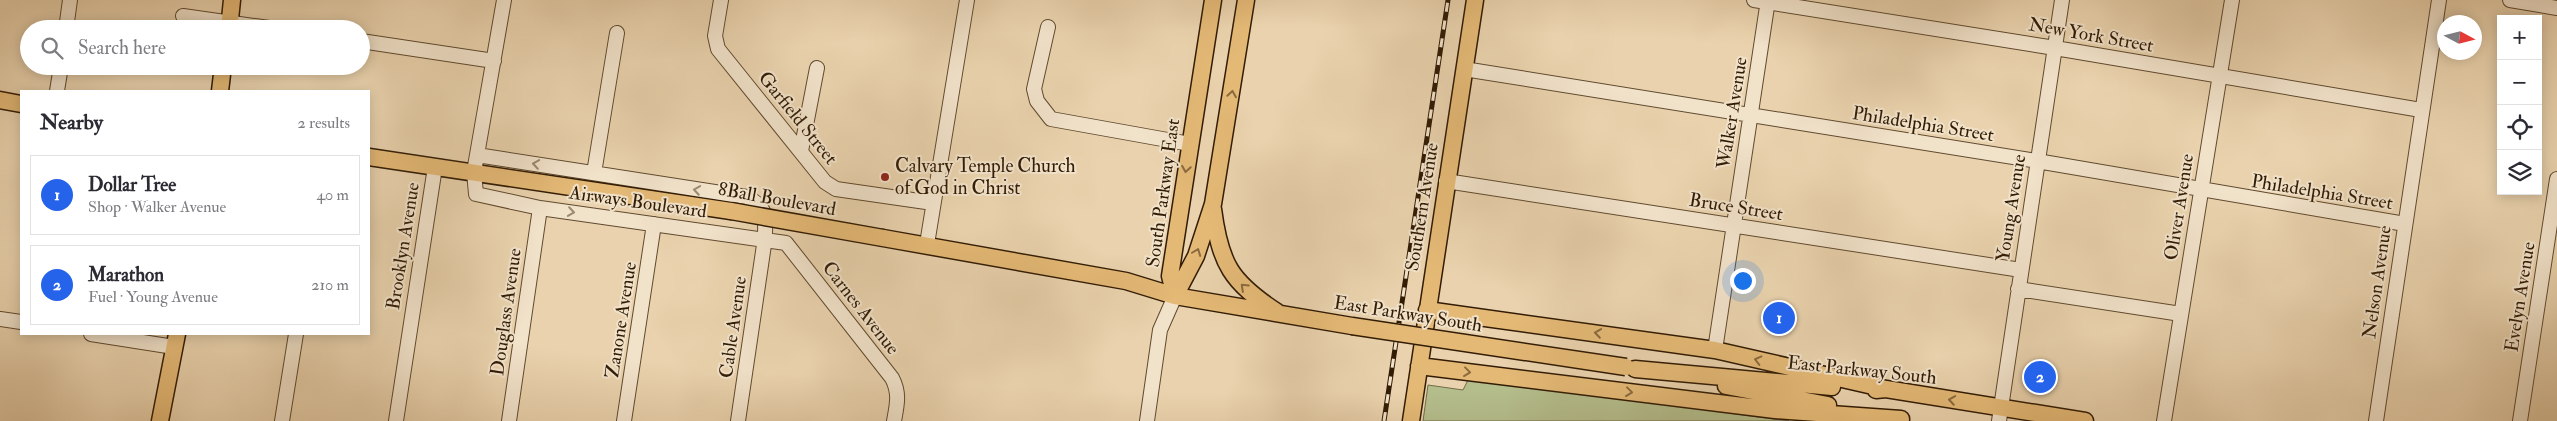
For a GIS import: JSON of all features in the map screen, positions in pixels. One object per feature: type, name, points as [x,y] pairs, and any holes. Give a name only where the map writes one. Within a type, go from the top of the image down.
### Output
[{"type":"main road","points":[[230,20],[232,0]]},
{"type":"main road","name":"South Parkway East","points":[[1175,296],[1170,276],[1213,0]]},
{"type":"main road","name":"South Parkway East","points":[[1175,296],[1196,256],[1213,204],[1246,0]]},
{"type":"main road","name":"Southern Avenue","points":[[1411,421],[1446,180],[1475,0]]},
{"type":"main road","points":[[220,90],[223,75]]},
{"type":"main road","points":[[0,100],[20,104]]},
{"type":"main road","name":"8Ball Boulevard","points":[[370,157],[731,211],[927,244],[1126,281],[1175,296]]},
{"type":"main road","points":[[1213,204],[1221,253],[1231,273],[1244,288],[1283,316]]},
{"type":"main road","name":"East Parkway South","points":[[1175,296],[1283,316],[1630,368],[1908,420]]},
{"type":"main road","points":[[1427,310],[1715,350],[1886,389]]},
{"type":"main road","points":[[160,421],[176,341]]},
{"type":"main road","points":[[1419,366],[1775,410],[1908,420]]},
{"type":"main road","name":"East Parkway South","points":[[1630,368],[1848,389],[1886,389],[2000,414],[2085,421]]},
{"type":"street","points":[[67,20],[70,0]]},
{"type":"street","points":[[474,172],[504,0]]},
{"type":"street","name":"Garfield Street","points":[[721,0],[715,36],[718,49],[831,187],[933,203]]},
{"type":"street","points":[[927,244],[967,0]]},
{"type":"street","name":"Young Avenue","points":[[2000,414],[2062,0]]},
{"type":"street","name":"Oliver Avenue","points":[[2164,421],[2232,0]]},
{"type":"street","name":"Nelson Avenue","points":[[2376,421],[2421,110],[2439,0]]},
{"type":"street","points":[[2510,0],[2557,8]]},
{"type":"street","name":"New York Street","points":[[1763,1],[2421,110]]},
{"type":"street","name":"Walker Avenue","points":[[1715,350],[1733,226],[1752,115],[1763,1]]},
{"type":"street","points":[[183,16],[203,20]]},
{"type":"street","points":[[1048,27],[1034,89],[1037,101],[1050,119],[1190,144]]},
{"type":"street","points":[[594,173],[618,34]]},
{"type":"street","points":[[370,42],[494,61]]},
{"type":"street","points":[[801,151],[817,68]]},
{"type":"street","name":"Philadelphia Street","points":[[1464,69],[2037,161],[2201,191],[2405,224]]},
{"type":"street","points":[[57,90],[59,75]]},
{"type":"street","name":"Airways Boulevard","points":[[474,172],[476,194],[540,208],[765,238],[764,211],[759,203],[747,196],[477,155]]},
{"type":"street","name":"Brooklyn Avenue","points":[[396,421],[434,167]]},
{"type":"street","name":"Evelyn Avenue","points":[[2520,421],[2557,179]]},
{"type":"street","name":"Bruce Street","points":[[1446,180],[2021,270]]},
{"type":"street","name":"Douglass Avenue","points":[[509,421],[540,208]]},
{"type":"street","name":"Zanone Avenue","points":[[624,421],[654,224]]},
{"type":"street","name":"Cable Avenue","points":[[738,421],[765,238]]},
{"type":"street","name":"Carnes Avenue","points":[[765,238],[786,243],[892,378],[897,388],[898,397],[894,421]]},
{"type":"street","points":[[2018,289],[2181,314]]},
{"type":"street","points":[[1147,421],[1160,330],[1175,296]]},
{"type":"street","points":[[0,319],[20,322]]},
{"type":"street","points":[[102,335],[176,341]]},
{"type":"street","points":[[282,421],[296,335]]},
{"type":"green space","points":[[1469,378],[1789,421],[1423,421],[1428,385],[1463,390]]},
{"type":"railway","points":[[1384,421],[1448,0]]},
{"type":"place","name":"Calvary Temple Church of God in Christ","points":[[885,177]]},
{"type":"place","name":"Dollar Tree","points":[[1779,318]]},
{"type":"place","name":"Marathon","points":[[2040,377]]}]
